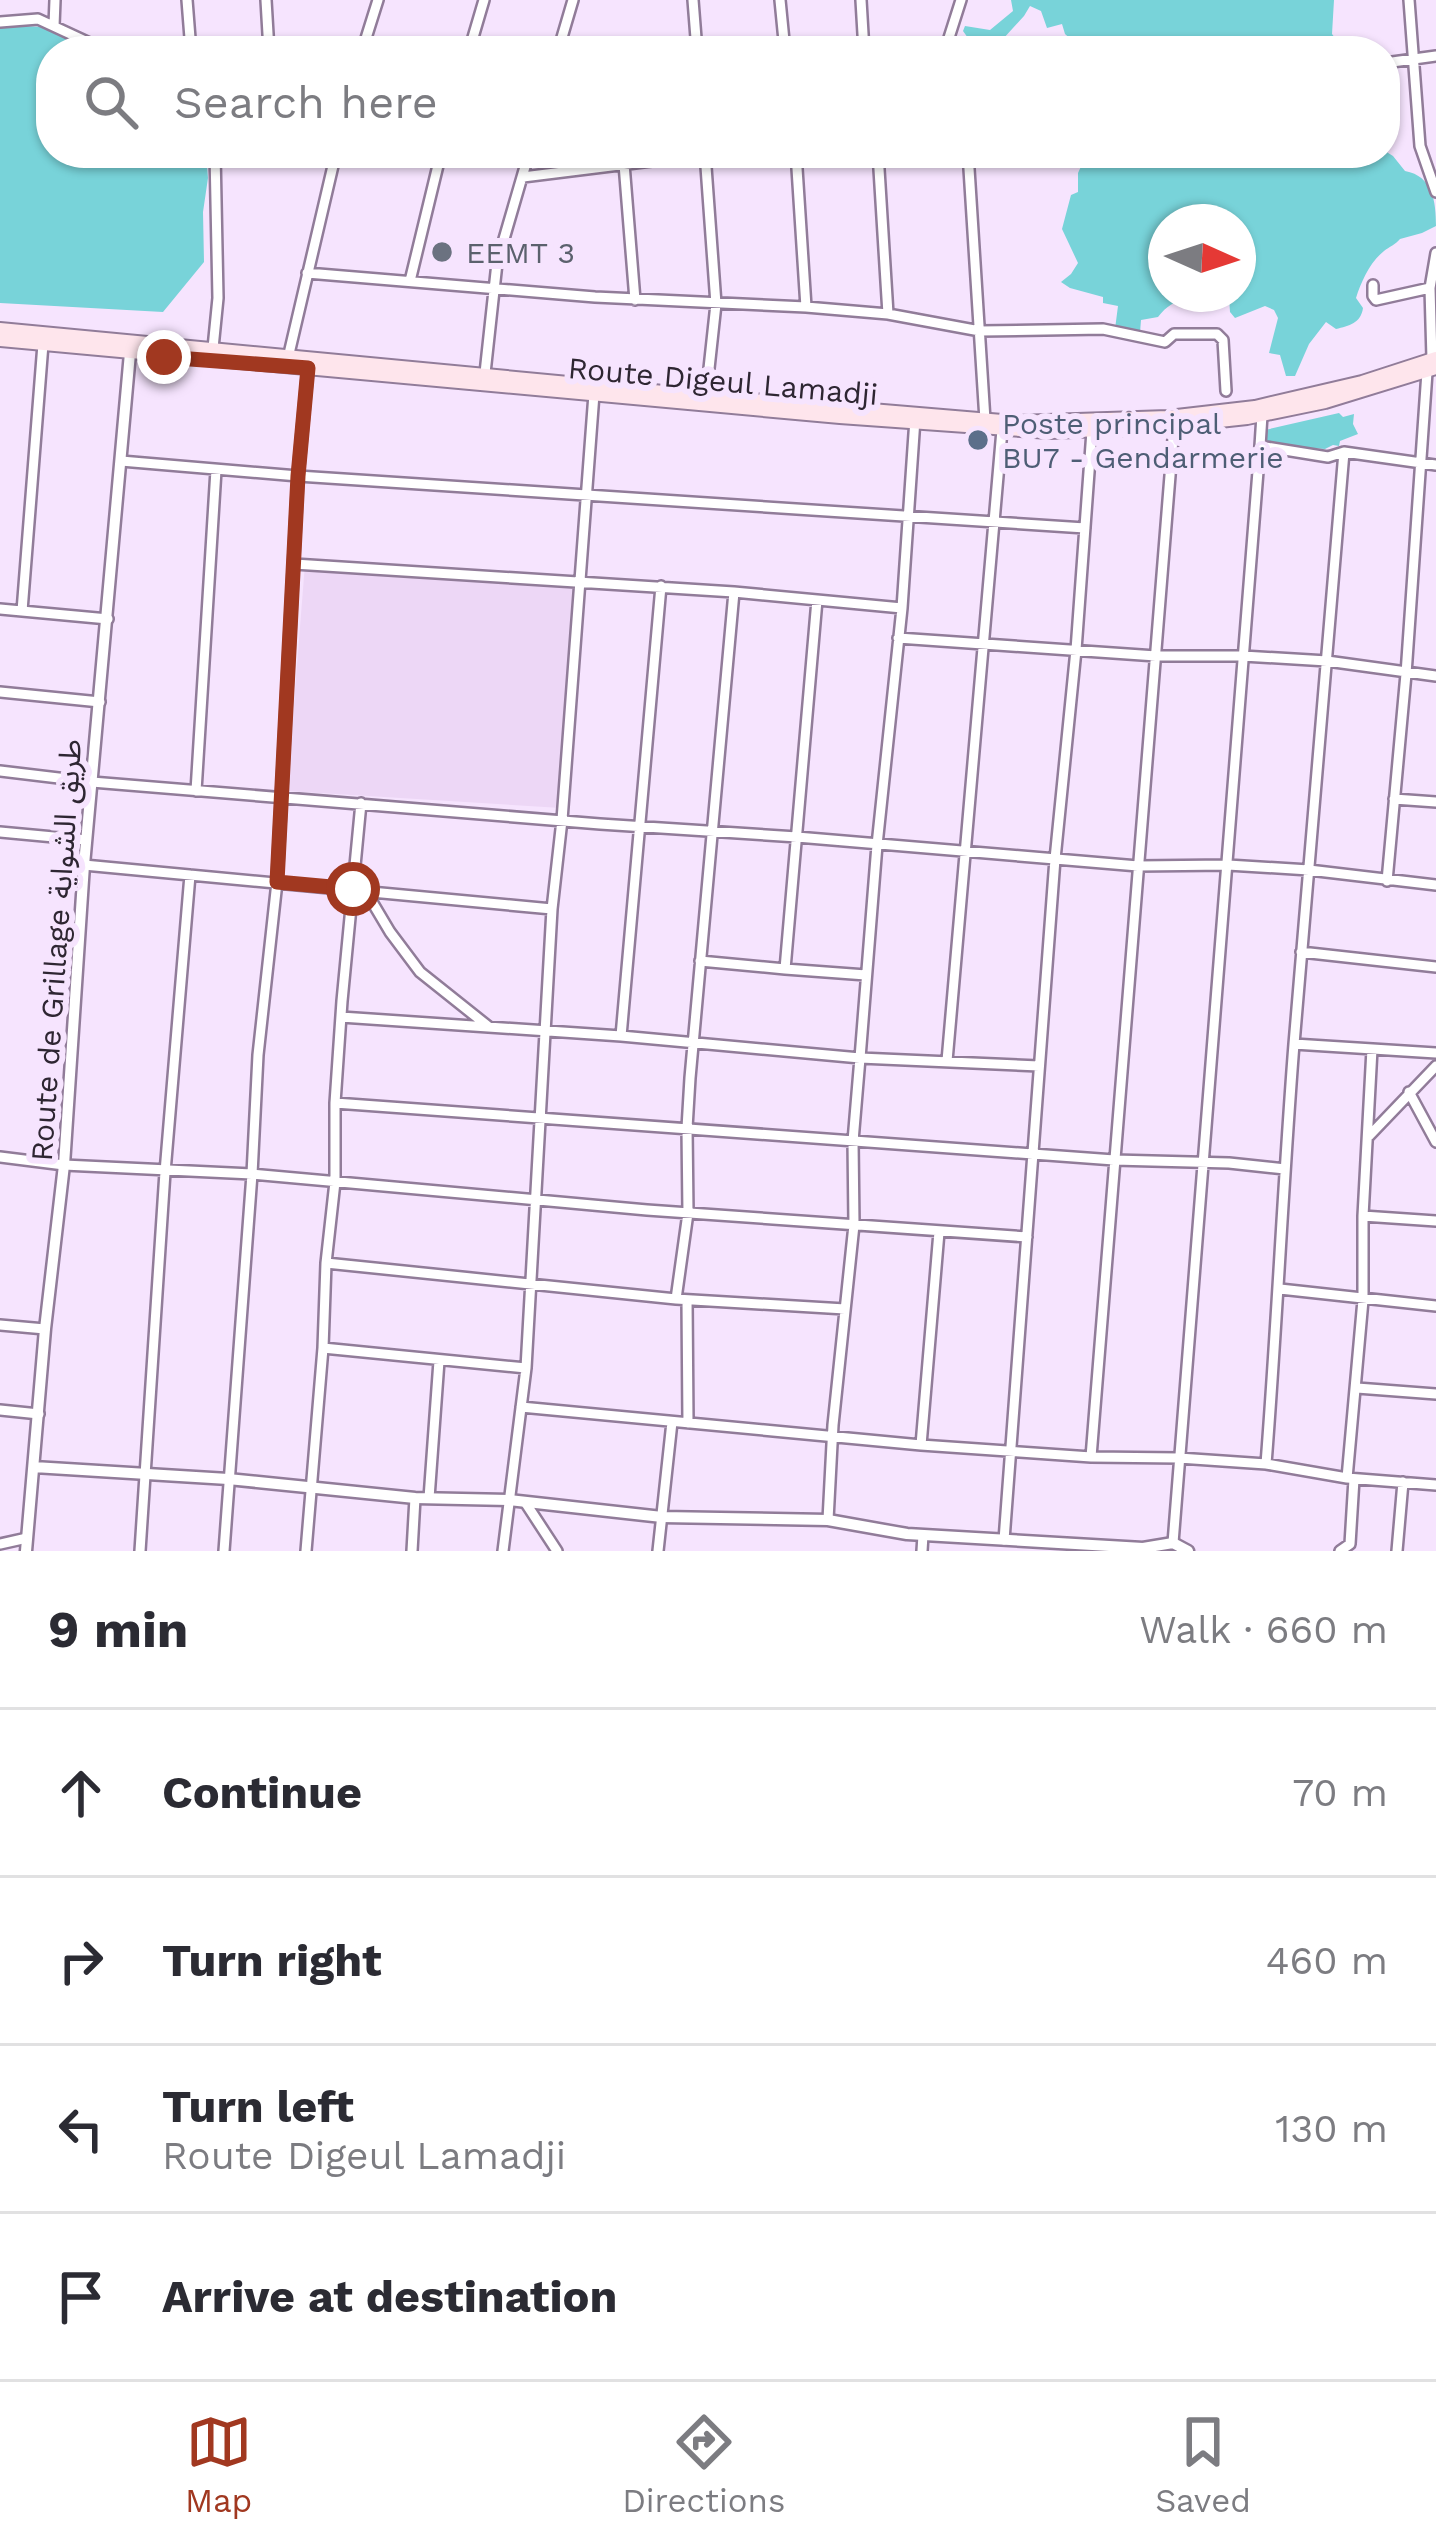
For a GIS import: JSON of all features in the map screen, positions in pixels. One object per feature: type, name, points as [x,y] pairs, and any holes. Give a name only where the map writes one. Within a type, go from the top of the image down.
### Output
[{"type":"main road","points":[[0,329],[213,348],[288,360],[485,373],[915,419],[1168,417],[1323,393],[1433,365]]},
{"type":"main road","name":"Route Digeul Lamadji","points":[[0,340],[130,353],[288,360],[308,368],[1002,430],[1092,431],[1262,415],[1324,402],[1433,365]]},
{"type":"street","points":[[54,26],[55,0]]},
{"type":"street","points":[[187,0],[190,36]]},
{"type":"street","points":[[266,0],[268,36]]},
{"type":"street","points":[[367,36],[378,0]]},
{"type":"street","points":[[473,36],[484,0]]},
{"type":"street","points":[[563,36],[574,0]]},
{"type":"street","points":[[693,0],[696,36]]},
{"type":"street","points":[[780,0],[783,36]]},
{"type":"street","points":[[861,0],[863,36]]},
{"type":"street","points":[[950,36],[961,0]]},
{"type":"street","points":[[1409,0],[1420,146],[1436,192]]},
{"type":"street","points":[[0,22],[38,20],[75,36]]},
{"type":"street","points":[[1400,61],[1436,56]]},
{"type":"street","points":[[213,348],[218,298],[214,168]]},
{"type":"street","points":[[288,360],[332,168]]},
{"type":"street","points":[[410,281],[437,168]]},
{"type":"street","points":[[485,373],[497,263],[525,168]]},
{"type":"street","points":[[523,177],[593,168]]},
{"type":"street","points":[[624,168],[635,300]]},
{"type":"street","points":[[706,168],[716,304],[706,396]]},
{"type":"street","points":[[797,168],[806,307]]},
{"type":"street","points":[[879,168],[888,314]]},
{"type":"street","points":[[969,168],[985,420]]},
{"type":"street","points":[[1387,881],[1420,464],[1433,365],[1430,288],[1436,253]]},
{"type":"street","points":[[307,273],[493,290],[888,314],[980,331],[1103,329],[1165,342],[1174,334],[1217,334],[1223,340],[1226,392]]},
{"type":"street","points":[[1373,285],[1376,300],[1430,288]]},
{"type":"street","points":[[22,611],[43,344]]},
{"type":"street","name":"Route de Grillage طريق الشواية","points":[[27,1545],[64,1165],[86,840],[130,353]]},
{"type":"street","points":[[224,1551],[258,1055],[277,882],[308,368]]},
{"type":"street","points":[[503,1551],[526,1368],[552,909],[594,394]]},
{"type":"street","points":[[1173,1544],[1262,415]]},
{"type":"street","points":[[828,1520],[854,1225],[853,1142],[866,975],[902,608],[915,419]]},
{"type":"street","points":[[1091,1457],[1174,426]]},
{"type":"street","points":[[947,1061],[1002,430]]},
{"type":"street","points":[[1004,1540],[1092,431]]},
{"type":"street","points":[[1260,446],[1328,458],[1344,452],[1436,465]]},
{"type":"street","points":[[1266,1464],[1301,952],[1344,452]]},
{"type":"street","points":[[121,461],[1085,528]]},
{"type":"street","points":[[196,791],[216,470]]},
{"type":"street","points":[[294,564],[661,586],[902,608]]},
{"type":"street","points":[[621,1036],[661,586]]},
{"type":"street","points":[[688,1423],[682,1299],[687,1128],[734,592]]},
{"type":"street","points":[[785,969],[818,600]]},
{"type":"street","points":[[0,609],[108,619]]},
{"type":"street","points":[[898,638],[1156,656],[1328,661],[1436,676]]},
{"type":"street","points":[[0,692],[100,702]]},
{"type":"street","points":[[0,771],[281,799],[1138,866],[1310,870],[1436,885]]},
{"type":"street","points":[[1394,799],[1436,802]]},
{"type":"street","points":[[306,1551],[335,1182],[341,1017],[359,890],[361,803]]},
{"type":"street","points":[[0,832],[86,840]]},
{"type":"street","points":[[84,865],[552,909]]},
{"type":"street","points":[[140,1551],[190,875]]},
{"type":"street","points":[[359,890],[420,972],[491,1028]]},
{"type":"street","points":[[1301,952],[1436,967]]},
{"type":"street","points":[[700,962],[866,975]]},
{"type":"street","points":[[341,1017],[860,1058],[1040,1066]]},
{"type":"street","points":[[1294,1044],[1436,1053]]},
{"type":"street","points":[[1340,1551],[1350,1544],[1372,1049]]},
{"type":"street","points":[[1367,1138],[1436,1066]]},
{"type":"street","points":[[1409,1092],[1436,1142]]},
{"type":"street","points":[[335,1103],[1114,1160],[1285,1168]]},
{"type":"street","points":[[0,1157],[1027,1237]]},
{"type":"street","points":[[1363,1216],[1436,1221]]},
{"type":"street","points":[[921,1444],[939,1232]]},
{"type":"street","points":[[326,1264],[682,1299],[845,1309]]},
{"type":"street","points":[[1280,1289],[1436,1306]]},
{"type":"street","points":[[0,1324],[45,1330]]},
{"type":"street","points":[[323,1348],[526,1368]]},
{"type":"street","points":[[429,1498],[439,1361]]},
{"type":"street","points":[[1357,1388],[1436,1394]]},
{"type":"street","points":[[520,1406],[1012,1452],[1266,1464],[1436,1485]]},
{"type":"street","points":[[0,1410],[39,1414]]},
{"type":"street","points":[[658,1551],[672,1422]]},
{"type":"street","points":[[34,1467],[228,1479],[415,1498],[509,1500],[662,1517],[828,1520],[923,1535],[1143,1548],[1173,1544],[1188,1551]]},
{"type":"street","points":[[1397,1551],[1403,1482]]},
{"type":"street","points":[[412,1551],[415,1498]]},
{"type":"street","points":[[525,1502],[557,1551]]},
{"type":"street","points":[[922,1551],[923,1535]]},
{"type":"street","points":[[0,1544],[27,1545]]},
{"type":"shaded area","points":[[1011,0],[1334,0],[1334,36],[1067,36],[1062,24],[1047,28],[1041,11],[1030,6],[1006,36],[967,36],[963,31],[965,26],[990,30],[1013,11]]},
{"type":"shaded area","points":[[0,25],[46,27],[64,36],[36,36],[36,168],[207,168],[204,262],[163,312],[0,303]]},
{"type":"shaded area","points":[[1400,165],[1427,184],[1434,199],[1436,226],[1400,239],[1379,256],[1356,298],[1363,308],[1360,317],[1336,329],[1326,322],[1309,344],[1295,376],[1286,376],[1280,355],[1269,353],[1278,318],[1265,306],[1256,310],[1256,204],[1148,204],[1148,312],[1163,312],[1141,320],[1140,333],[1115,329],[1118,306],[1061,282],[1078,263],[1062,229],[1071,195],[1078,192],[1080,168]]},
{"type":"shaded area","points":[[1339,413],[1343,417],[1354,414],[1358,434],[1340,441],[1339,446],[1264,445],[1265,430]]},
{"type":"shaded area","points":[[305,564],[575,584],[561,808],[287,791]]},
{"type":"place","name":"EEMT 3","points":[[442,252]]},
{"type":"place","name":"Poste principal BU7 - Gendarmerie","points":[[978,440]]},
{"type":"route","points":[[164,357],[308,368],[277,882],[353,889]]}]
